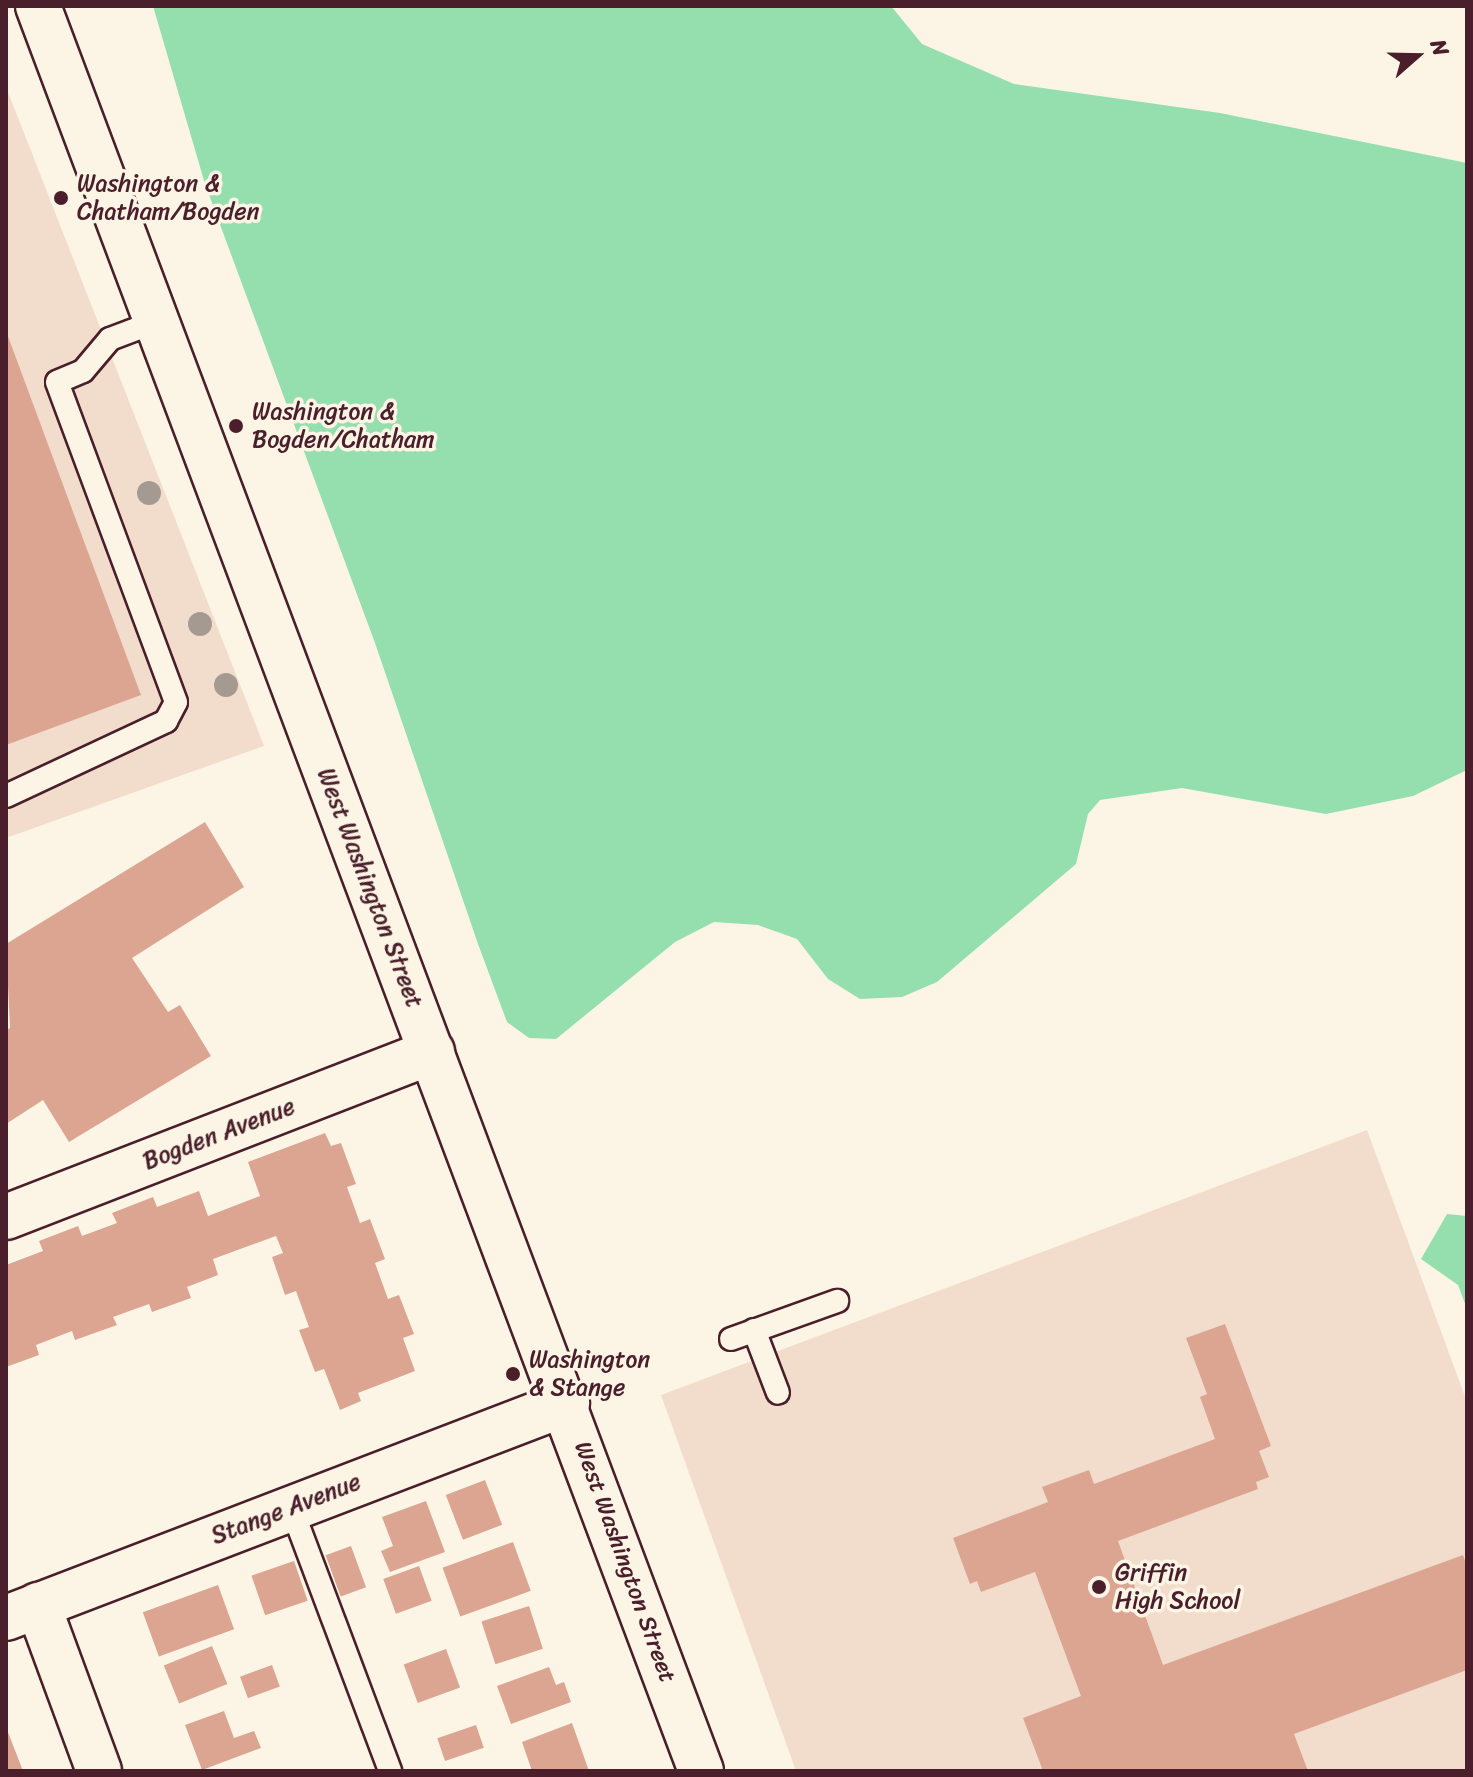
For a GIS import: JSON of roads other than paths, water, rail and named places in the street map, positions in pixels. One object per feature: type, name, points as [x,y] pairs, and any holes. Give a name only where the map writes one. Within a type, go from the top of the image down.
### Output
[{"type":"street","name":"West Washington Street","points":[[38,6],[155,322],[567,1403],[701,1771]]},
{"type":"street","name":"Bogden Avenue","points":[[6,1217],[432,1052]]},
{"type":"street","name":"Stange Avenue","points":[[22,1611],[567,1403]]},
{"type":"street","points":[[22,1611],[99,1771]]},
{"type":"lane","points":[[6,796],[166,721],[176,702],[57,382],[83,371],[110,339],[155,322]]},
{"type":"lane","points":[[731,1339],[837,1301]]},
{"type":"lane","points":[[754,1330],[778,1393]]},
{"type":"lane","points":[[291,1507],[390,1771]]},
{"type":"place","name":"Washington & Chatham/Bogden","points":[[61,198]]},
{"type":"place","name":"Washington & Bogden/Chatham","points":[[236,426]]},
{"type":"place","name":"Washington & Stange","points":[[513,1374]]},
{"type":"place","name":"Griffin High School","points":[[1099,1587]]}]
